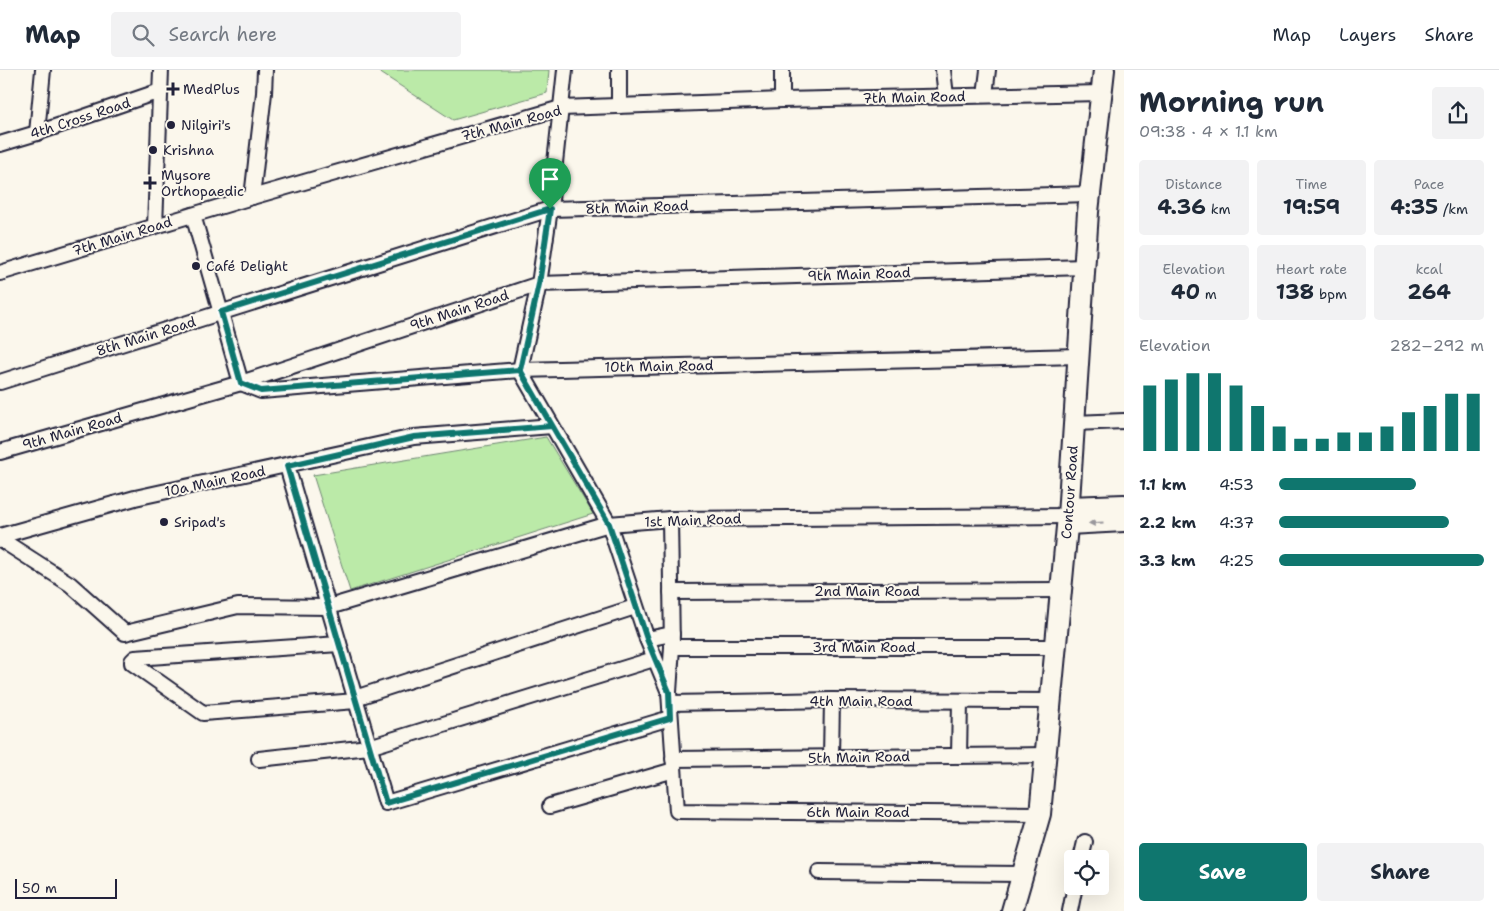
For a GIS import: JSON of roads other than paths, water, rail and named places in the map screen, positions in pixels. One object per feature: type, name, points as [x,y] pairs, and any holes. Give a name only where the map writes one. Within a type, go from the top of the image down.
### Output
[{"type":"main road","name":"Contour Road","points":[[1012,911],[1040,814],[1068,516],[1090,194],[1104,70]]},
{"type":"main road","points":[[1068,516],[1124,505]]},
{"type":"main road","points":[[1068,516],[1124,521]]},
{"type":"street","points":[[37,133],[44,70]]},
{"type":"street","points":[[155,226],[161,70]]},
{"type":"street","points":[[252,197],[265,70]]},
{"type":"street","points":[[565,70],[550,209],[539,284],[520,370],[609,524],[647,639],[669,698]]},
{"type":"street","points":[[618,70],[619,106]]},
{"type":"street","points":[[782,70],[782,100]]},
{"type":"street","points":[[943,70],[946,96]]},
{"type":"street","points":[[985,95],[988,70]]},
{"type":"street","name":"4th Cross Road","points":[[0,144],[160,92]]},
{"type":"street","name":"7th Main Road","points":[[0,273],[252,197],[561,108],[782,100],[1101,93]]},
{"type":"street","name":"8th Main Road","points":[[0,382],[550,209],[1090,194]]},
{"type":"street","points":[[193,215],[241,383]]},
{"type":"street","name":"9th Main Road","points":[[0,452],[241,383],[539,284],[1085,267]]},
{"type":"street","name":"10th Main Road","points":[[241,383],[261,391],[520,370],[1079,356]]},
{"type":"street","points":[[1074,423],[1124,421]]},
{"type":"street","name":"10a Main Road","points":[[0,537],[135,498],[414,437],[552,426]]},
{"type":"street","points":[[287,466],[386,803],[670,718]]},
{"type":"street","name":"1st Main Road","points":[[0,537],[70,584],[125,633],[238,606],[329,607],[609,524],[670,519],[1068,516]]},
{"type":"street","points":[[670,519],[672,641],[669,698],[674,765]]},
{"type":"street","name":"2nd Main Road","points":[[671,592],[1062,590]]},
{"type":"street","points":[[339,644],[135,658],[132,663],[203,713],[355,700],[636,607]]},
{"type":"street","name":"3rd Main Road","points":[[647,639],[672,641],[1057,646]]},
{"type":"street","points":[[258,759],[369,747],[654,659]]},
{"type":"street","name":"4th Main Road","points":[[669,698],[1051,701]]},
{"type":"street","points":[[832,700],[832,758]]},
{"type":"street","points":[[959,756],[960,701]]},
{"type":"street","name":"5th Main Road","points":[[550,806],[674,765],[832,758],[1046,755]]},
{"type":"street","name":"6th Main Road","points":[[674,765],[676,811],[1040,814]]},
{"type":"street","points":[[1083,850],[1085,842]]},
{"type":"street","points":[[818,872],[1022,874]]},
{"type":"street","points":[[1070,911],[1073,895]]},
{"type":"place","name":"MedPlus","points":[[173,89]]},
{"type":"place","name":"Nilgiri's","points":[[171,125]]},
{"type":"place","name":"Krishna","points":[[153,150]]},
{"type":"place","name":"Mysore Orthopaedic","points":[[150,183]]},
{"type":"place","name":"Café Delight","points":[[196,266]]},
{"type":"place","name":"Sripad's","points":[[164,522]]}]
